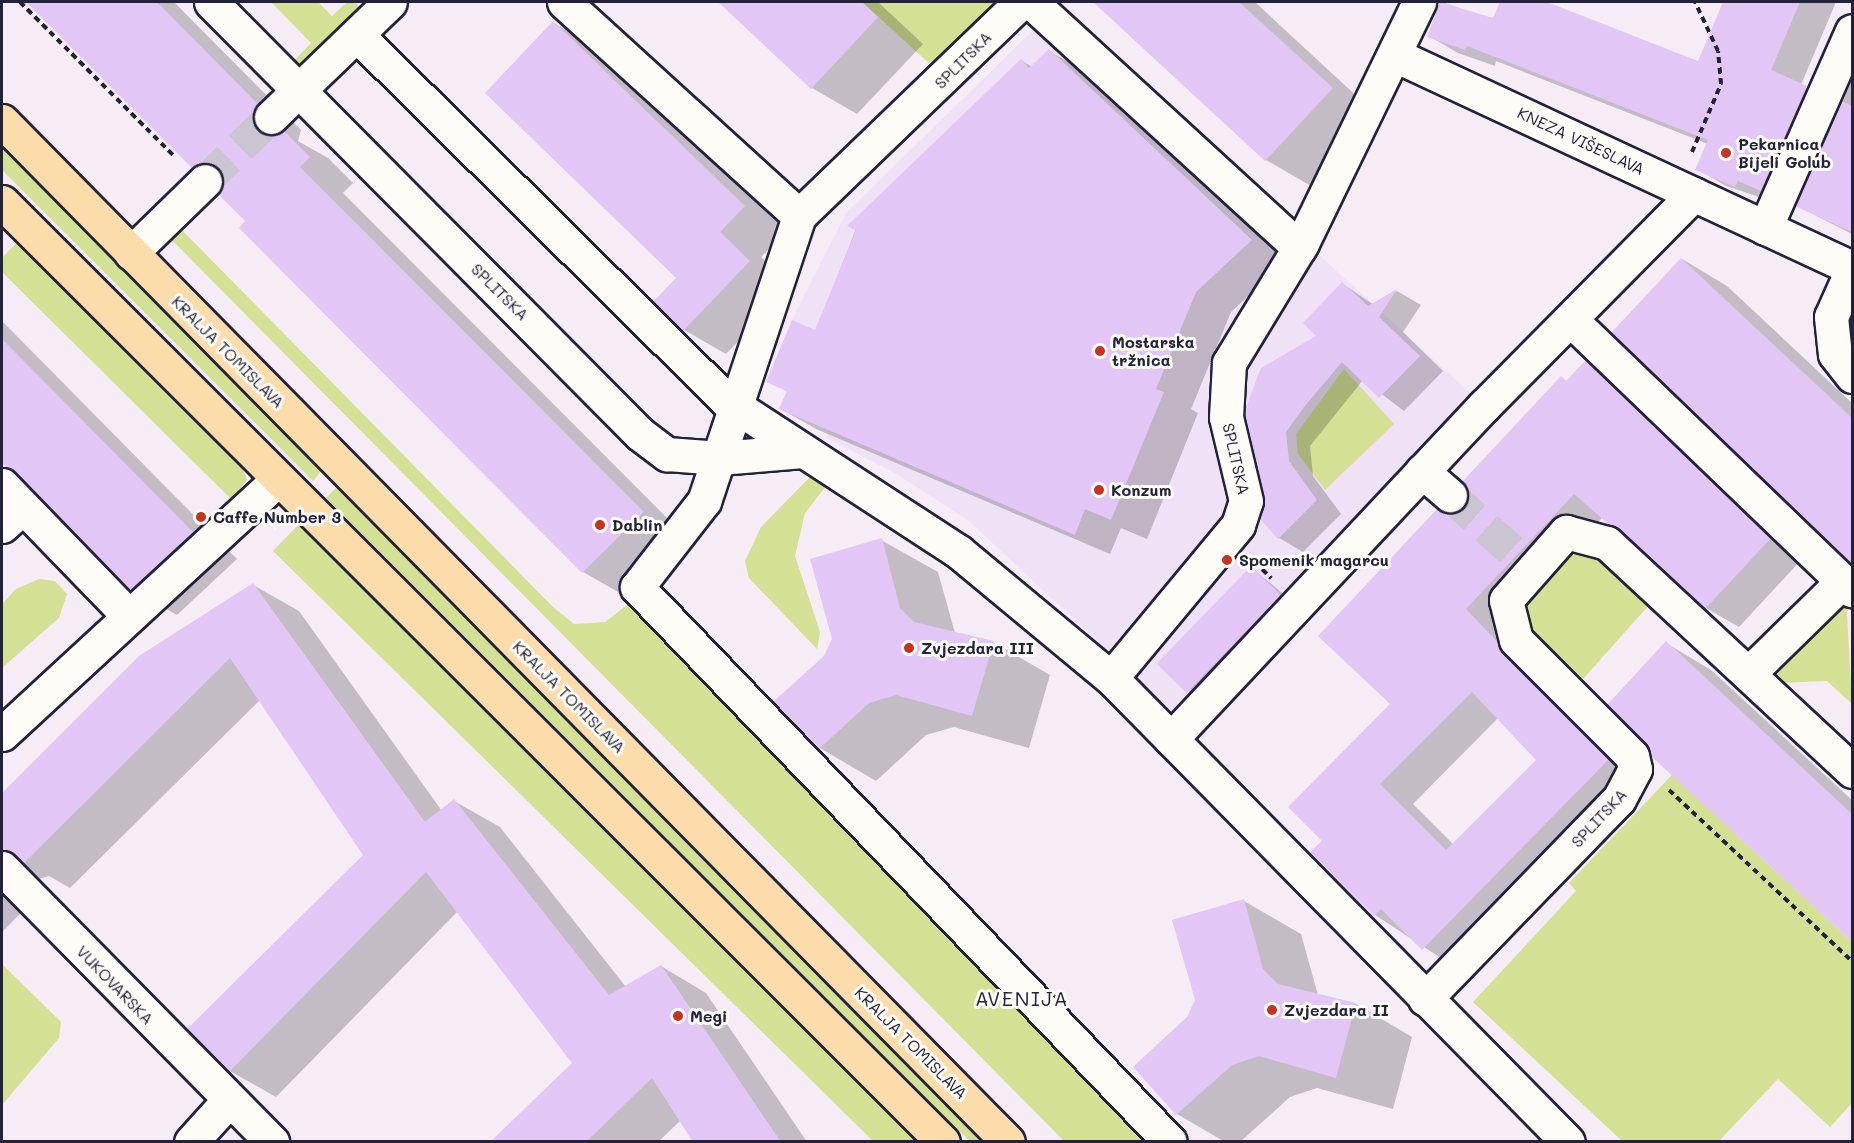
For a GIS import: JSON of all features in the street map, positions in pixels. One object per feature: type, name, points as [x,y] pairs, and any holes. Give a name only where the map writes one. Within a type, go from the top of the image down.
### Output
[{"type":"main road","name":"KRALJA TOMISLAVA","points":[[2,121],[1008,1142]]},
{"type":"main road","points":[[2,202],[277,480],[943,1142]]},
{"type":"street","name":"SPLITSKA","points":[[211,2],[300,89],[640,435],[667,454],[720,458],[803,451]]},
{"type":"street","points":[[564,2],[799,216]]},
{"type":"street","name":"SPLITSKA","points":[[720,458],[799,216],[1021,2]]},
{"type":"street","points":[[1030,2],[1299,248]]},
{"type":"street","name":"SPLITSKA","points":[[1111,678],[1229,537],[1246,501],[1226,417],[1229,363],[1299,248],[1397,56],[1419,2]]},
{"type":"street","points":[[271,117],[371,14],[698,376],[737,408],[959,552],[1111,678],[1568,1142]]},
{"type":"street","points":[[1765,228],[1852,31]]},
{"type":"street","name":"KNEZA VIŠESLAVA","points":[[1397,56],[1852,269],[1831,317],[1835,354],[1852,376]]},
{"type":"street","points":[[131,254],[204,183]]},
{"type":"street","points":[[1171,739],[1422,471],[1571,320],[1686,190]]},
{"type":"street","points":[[1571,320],[1848,585],[1749,673]]},
{"type":"street","points":[[720,458],[704,501],[637,587],[1170,1142]]},
{"type":"street","points":[[1422,471],[1450,495]]},
{"type":"street","points":[[2,734],[128,614],[277,480]]},
{"type":"street","points":[[9,506],[128,614]]},
{"type":"street","points":[[1632,756],[1515,640],[1506,600],[1526,562],[1566,532],[1607,543],[1852,771]]},
{"type":"street","name":"SPLITSKA","points":[[1425,999],[1619,800],[1635,769],[1632,756]]},
{"type":"street","name":"VUKOVARSKA","points":[[2,868],[272,1142]]},
{"type":"street","points":[[191,1142],[229,1100]]},
{"type":"path","points":[[20,2],[204,183]]},
{"type":"path","points":[[1686,190],[1721,84],[1718,51],[1695,2]]},
{"type":"path","points":[[1229,537],[1298,604]]},
{"type":"path","points":[[1632,756],[1852,961]]},
{"type":"shaded area","name":"Mostarska tržnica","points":[[1053,11],[1484,406],[1300,625],[1198,735],[969,521],[895,473],[826,438],[829,430],[779,409],[787,391],[792,320],[846,213]]},
{"type":"green space","points":[[271,2],[318,2],[332,16],[347,2],[355,2],[366,13],[297,70],[291,64],[311,43]]},
{"type":"green space","points":[[862,2],[1021,2],[943,76]]},
{"type":"green space","points":[[2,142],[324,468],[313,481],[2,170]]},
{"type":"green space","points":[[173,221],[553,607],[574,624],[605,622],[631,602],[1163,1141],[1064,1141],[163,231]]},
{"type":"green space","points":[[20,239],[237,454],[247,480],[231,499],[2,272],[2,258]]},
{"type":"green space","points":[[1344,369],[1394,424],[1325,490],[1298,454],[1296,434]]},
{"type":"green space","points":[[811,476],[830,481],[805,513],[795,556],[820,632],[817,649],[749,578],[745,561],[761,527]]},
{"type":"green space","points":[[341,483],[996,1138],[993,1142],[970,1142],[326,498]]},
{"type":"green space","points":[[305,518],[932,1141],[873,1141],[273,551]]},
{"type":"green space","points":[[1571,551],[1601,557],[1650,604],[1583,679],[1528,625],[1525,602]]},
{"type":"green space","points":[[39,579],[55,581],[67,594],[59,618],[2,668],[2,604],[16,589]]},
{"type":"green space","points":[[1846,596],[1852,704],[1827,681],[1777,683],[1768,671]]},
{"type":"green space","points":[[1672,775],[1852,942],[1852,1103],[1830,1127],[1778,1079],[1719,1141],[1622,1141],[1473,1002],[1576,891],[1569,883]]},
{"type":"green space","points":[[2,964],[61,1022],[59,1038],[2,1105]]},
{"type":"building","points":[[26,2],[157,2],[258,104],[253,121],[258,130],[275,135],[284,131],[310,157],[300,167],[644,512],[582,573],[239,228],[245,221],[218,194],[223,186],[219,168],[210,163],[192,168]]},
{"type":"building","points":[[718,2],[862,2],[878,17],[811,89]]},
{"type":"building","points":[[1093,2],[1239,2],[1333,88],[1265,161]]},
{"type":"building","points":[[1440,2],[1493,18],[1500,2],[1547,2],[1698,61],[1723,2],[1800,2],[1771,70],[1807,86],[1761,191],[1738,181],[1735,187],[1695,170],[1708,140],[1467,46],[1465,50],[1427,37]]},
{"type":"building","points":[[553,21],[745,206],[720,232],[750,261],[683,331],[653,302],[676,278],[485,93]]},
{"type":"building","points":[[1049,49],[1252,240],[1196,292],[1156,389],[1164,392],[1111,520],[1085,509],[1075,535],[779,409],[787,391],[766,382],[792,320],[815,330],[856,230],[847,226],[1021,59],[1029,68]]},
{"type":"building","points":[[1842,101],[1852,106],[1852,232],[1795,206]]},
{"type":"building","points":[[1681,258],[1852,418],[1852,564],[1611,333]]},
{"type":"building","points":[[1342,282],[1368,306],[1397,289],[1379,317],[1420,356],[1379,398],[1342,362],[1304,407],[1286,432],[1289,461],[1317,500],[1278,539],[1260,519],[1264,497],[1245,410],[1261,368],[1316,336],[1303,323]]},
{"type":"building","points":[[2,339],[193,532],[130,590],[2,463]]},
{"type":"building","points":[[1586,360],[1771,538],[1705,609],[1574,494],[1466,609],[1609,759],[1422,950],[1381,909],[1374,916],[1310,852],[1322,841],[1288,807],[1390,704],[1318,636],[1437,509],[1447,513],[1464,508],[1468,498],[1463,481],[1561,376],[1566,381]],"holes":[[[1472,692],[1536,760],[1446,850],[1380,784]]]},
{"type":"building","name":"Zvjezdara III","points":[[882,538],[900,608],[914,622],[994,641],[972,716],[896,695],[869,703],[819,749],[773,702],[824,656],[832,639],[810,559]]},
{"type":"building","points":[[1251,566],[1281,595],[1187,693],[1157,664]]},
{"type":"building","points":[[253,583],[425,822],[454,799],[609,995],[661,965],[781,1142],[693,1142],[652,1078],[586,1142],[490,1142],[572,1063],[426,872],[229,1072],[187,1029],[363,855],[230,658],[24,863],[2,850],[2,793],[139,656]]},
{"type":"building","points":[[1666,641],[1852,814],[1852,942],[1651,756],[1607,705]]},
{"type":"building","name":"Zvjezdara II","points":[[1244,899],[1263,969],[1278,984],[1356,1003],[1336,1078],[1259,1056],[1232,1065],[1176,1115],[1133,1067],[1187,1017],[1195,1000],[1172,920]]},
{"type":"tunnel","points":[[205,181],[271,117]]},
{"type":"tunnel","points":[[1450,495],[1517,555]]},
{"type":"place","name":"Pekarnica Bijeli Golub","points":[[1726,153]]},
{"type":"place","name":"Mostarska tržnica","points":[[1100,351]]},
{"type":"place","name":"Konzum","points":[[1099,490]]},
{"type":"place","name":"Caffe Number 3","points":[[201,517]]},
{"type":"place","name":"Dablin","points":[[600,525]]},
{"type":"place","name":"Spomenik magarcu","points":[[1227,560]]},
{"type":"place","name":"Zvjezdara III","points":[[909,648]]},
{"type":"place","name":"Zvjezdara II","points":[[1272,1010]]},
{"type":"place","name":"Megi","points":[[678,1016]]},
{"type":"district","name":"AVENIJA","points":[[1022,998]]}]
